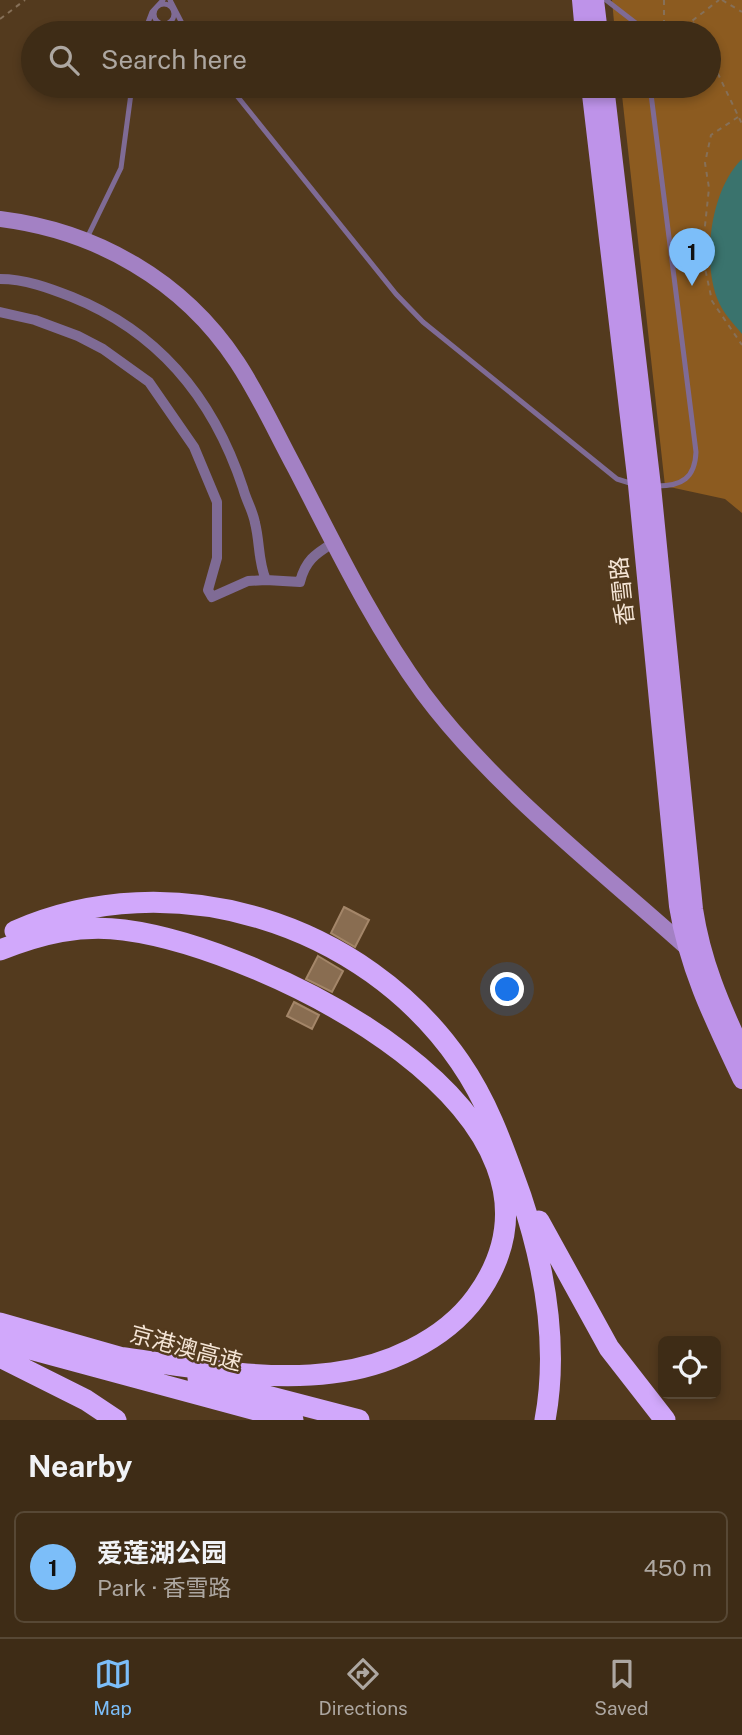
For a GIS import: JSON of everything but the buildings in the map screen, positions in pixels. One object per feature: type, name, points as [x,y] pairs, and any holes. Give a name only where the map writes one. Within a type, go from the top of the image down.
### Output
[{"type":"highway","points":[[0,928],[115,904],[191,904],[265,919],[335,949],[394,989],[445,1041],[485,1101],[536,1301],[539,1354],[534,1420]]},
{"type":"highway","points":[[0,937],[40,920]]},
{"type":"highway","points":[[0,950],[58,931],[124,930],[192,946],[281,979],[357,1021],[424,1071],[466,1115],[505,1171],[609,1348],[665,1420]]},
{"type":"highway","points":[[117,1357],[239,1372],[315,1375],[364,1367],[413,1348],[462,1314],[488,1277],[499,1249],[504,1219],[505,1171]]},
{"type":"highway","points":[[505,1171],[537,1246],[547,1299],[550,1354],[545,1420]]},
{"type":"highway","name":"京港澳高速","points":[[0,1323],[117,1357],[359,1420]]},
{"type":"highway","name":"京港澳高速","points":[[0,1341],[293,1420]]},
{"type":"highway","points":[[0,1357],[86,1400],[116,1420]]},
{"type":"main road","points":[[580,0],[583,21]]},
{"type":"main road","points":[[596,0],[598,21]]},
{"type":"main road","name":"香雪路","points":[[592,98],[645,486]]},
{"type":"main road","name":"香雪路","points":[[607,98],[692,947],[702,994],[742,1080]]},
{"type":"main road","name":"香雪路","points":[[692,947],[742,1050]]},
{"type":"street","points":[[0,219],[42,226],[86,240],[126,258],[162,283],[195,311],[224,344],[248,380],[365,603],[403,665],[465,744],[692,947]]},
{"type":"street","points":[[0,279],[48,289],[100,309],[144,337],[194,387],[233,458],[256,523],[261,570],[266,580]]},
{"type":"street","points":[[0,312],[35,320],[78,336],[103,349],[149,382],[194,447],[217,502],[217,558],[214,577],[208,590],[212,597],[248,581],[300,582],[303,568],[312,555],[333,543]]},
{"type":"lane","points":[[151,21],[163,0]]},
{"type":"lane","points":[[170,0],[180,21]]},
{"type":"lane","points":[[606,0],[634,21]]},
{"type":"lane","points":[[157,7],[166,4],[173,10]]},
{"type":"lane","points":[[157,7],[155,18],[161,21]]},
{"type":"lane","points":[[168,21],[172,19],[173,10]]},
{"type":"lane","points":[[86,240],[121,168],[130,98]]},
{"type":"lane","points":[[239,98],[396,294],[423,322],[617,479],[645,486],[685,481],[692,474],[696,452],[652,98]]},
{"type":"path","points":[[0,19],[25,0]]},
{"type":"path","points":[[664,0],[664,21]]},
{"type":"path","points":[[692,21],[720,0],[742,12]]},
{"type":"path","points":[[721,81],[742,124]]},
{"type":"path","points":[[738,117],[711,135],[705,163],[709,188],[702,254],[712,301],[742,345]]},
{"type":"shaded area","points":[[612,0],[742,0],[742,513],[725,499],[665,486],[622,98],[721,98],[721,21],[614,21]]},
{"type":"water","points":[[742,159],[742,334],[717,298],[712,282],[710,244],[712,225],[723,188]]},
{"type":"place","name":"爱莲湖公园","points":[[692,286]]}]
